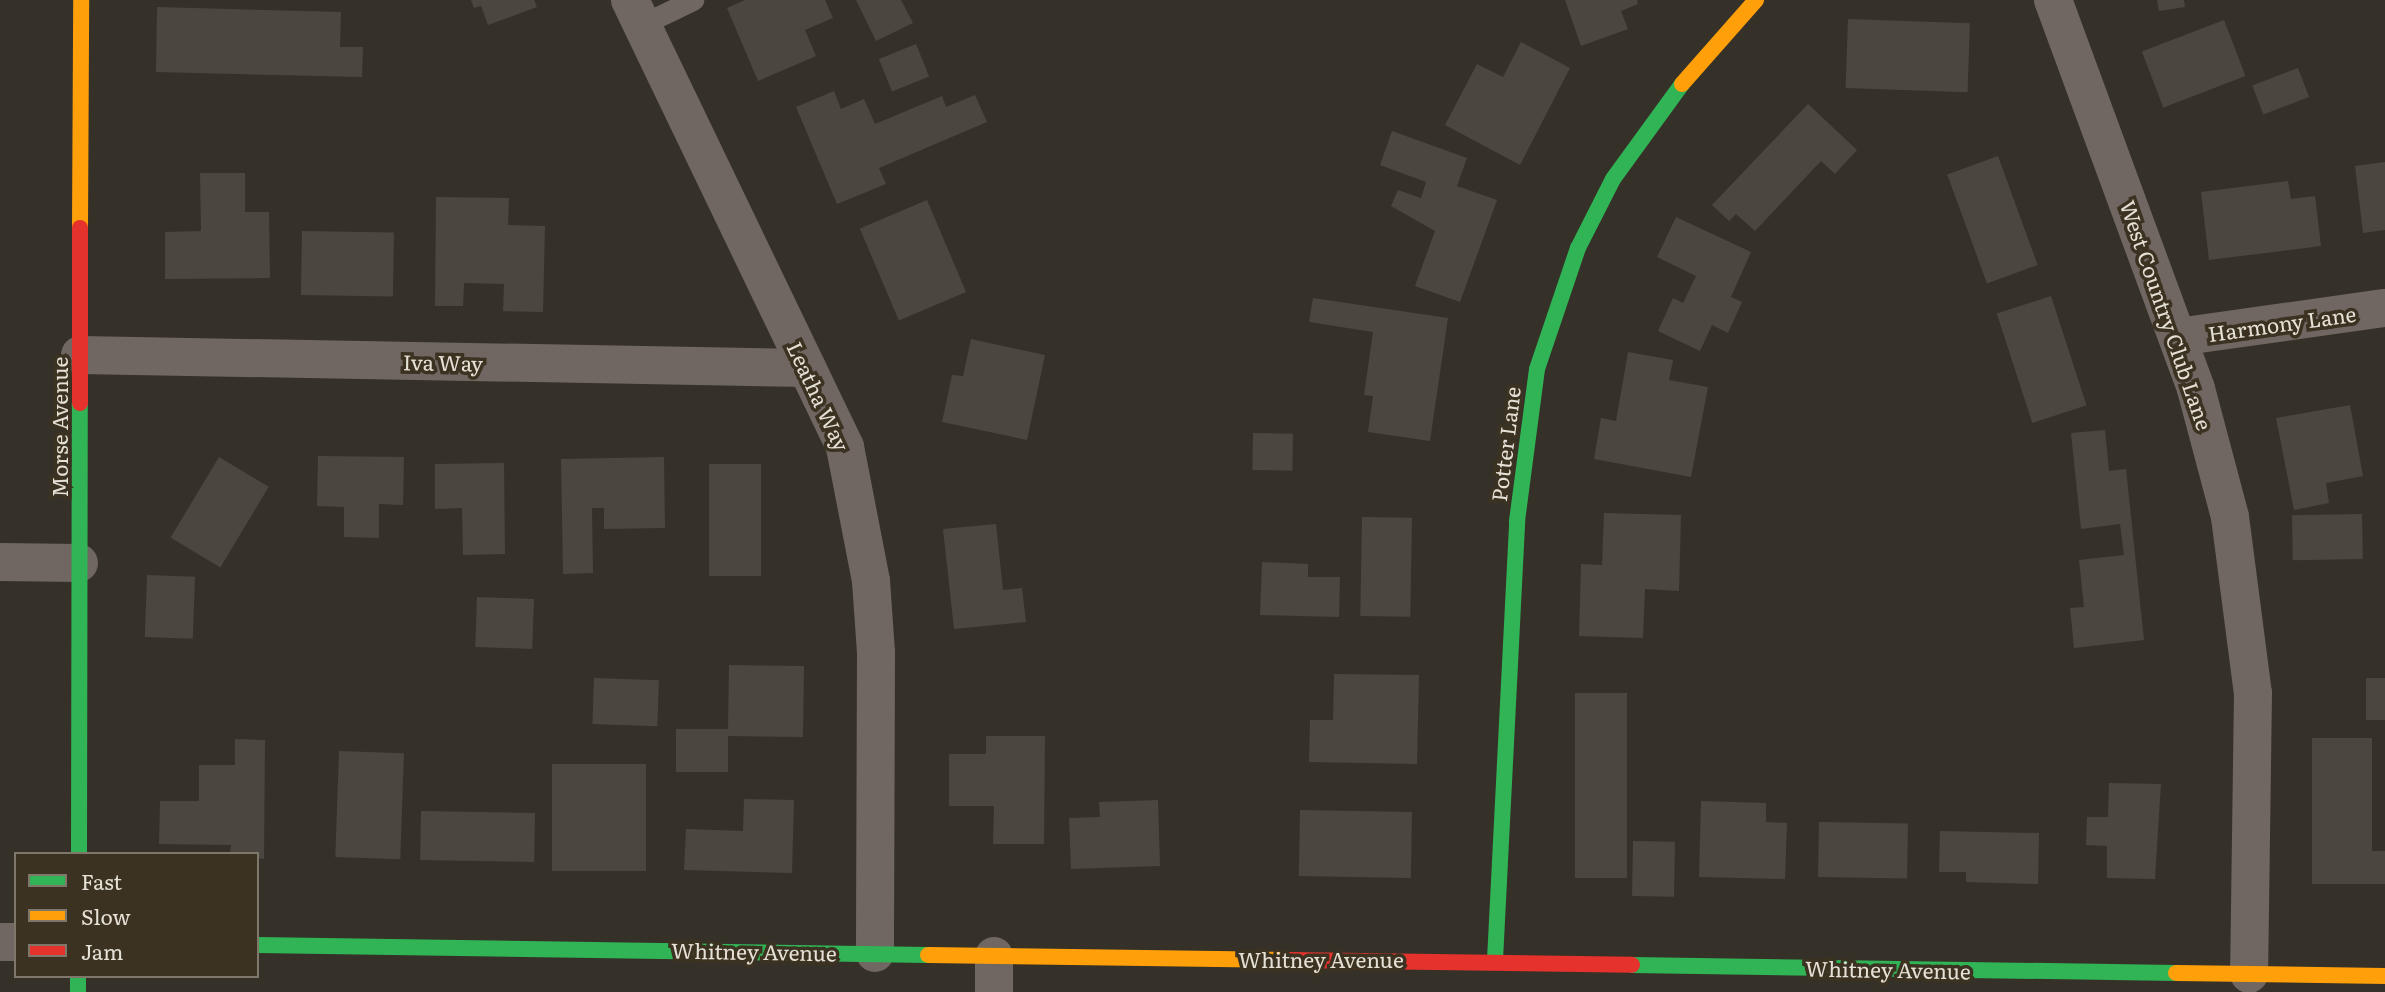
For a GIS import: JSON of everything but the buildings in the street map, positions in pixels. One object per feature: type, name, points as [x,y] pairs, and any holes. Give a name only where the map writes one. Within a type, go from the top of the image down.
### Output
[{"type":"street","name":"Morse Avenue","points":[[79,852],[80,0]]},
{"type":"street","name":"Potter Lane","points":[[1495,960],[1517,521],[1537,369],[1578,248],[1613,179],[1662,105],[1756,0]]},
{"type":"street","name":"West Country Club Lane","points":[[2053,0],[2178,337],[2230,517],[2245,604],[2256,781],[2249,974]]},
{"type":"street","name":"Leatha Way","points":[[636,12],[845,447],[871,581],[875,953]]},
{"type":"street","name":"Harmony Lane","points":[[2178,337],[2385,308]]},
{"type":"street","name":"Iva Way","points":[[80,355],[807,368]]},
{"type":"street","points":[[0,562],[79,563]]},
{"type":"street","name":"Whitney Avenue","points":[[259,945],[875,953],[994,974],[1495,960],[1697,979],[2249,974],[2385,976]]},
{"type":"lane","points":[[636,12],[693,0]]},
{"type":"traffic: fast","points":[[1495,960],[1517,521],[1537,369],[1578,248],[1613,179],[1682,84]]},
{"type":"traffic: fast","points":[[79,852],[80,403]]},
{"type":"traffic: fast","points":[[259,945],[928,955]]},
{"type":"traffic: fast","points":[[1632,965],[2176,973]]},
{"type":"traffic: fast","points":[[78,978],[78,992]]},
{"type":"traffic: slow","points":[[80,228],[81,0]]},
{"type":"traffic: slow","points":[[1682,84],[1756,0]]},
{"type":"traffic: slow","points":[[928,955],[1289,960]]},
{"type":"traffic: slow","points":[[2176,973],[2385,976]]},
{"type":"traffic: jam","points":[[80,228],[80,403]]},
{"type":"traffic: jam","points":[[1289,960],[1632,965]]}]
